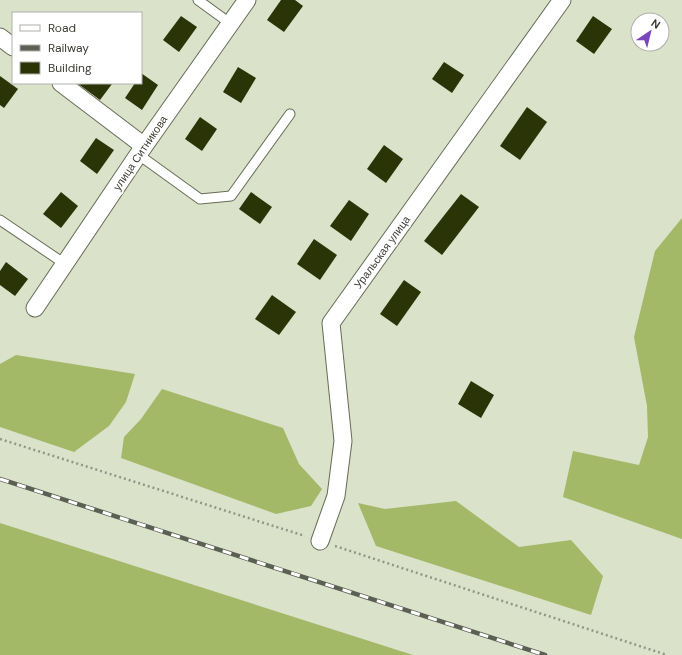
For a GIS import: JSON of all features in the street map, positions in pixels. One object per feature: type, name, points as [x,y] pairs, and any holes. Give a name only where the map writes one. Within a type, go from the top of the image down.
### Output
[{"type":"street","name":"улица Ситникова","points":[[35,308],[142,150],[247,0]]},
{"type":"street","name":"Уральская улица","points":[[320,541],[336,496],[343,441],[331,323],[562,0]]},
{"type":"street","points":[[0,37],[12,46]]},
{"type":"street","points":[[62,84],[142,150]]},
{"type":"lane","points":[[198,0],[230,24]]},
{"type":"lane","points":[[142,150],[200,199],[231,196],[290,114]]},
{"type":"lane","points":[[0,220],[65,264]]},
{"type":"green space","points":[[682,218],[682,539],[563,497],[573,451],[639,465],[648,437],[647,406],[634,337],[655,251]]},
{"type":"green space","points":[[16,355],[135,374],[126,402],[109,426],[74,452],[0,427],[0,364]]},
{"type":"green space","points":[[162,389],[283,428],[299,464],[322,489],[311,506],[276,514],[121,458],[124,437],[141,419]]},
{"type":"green space","points":[[456,501],[519,547],[571,540],[603,576],[591,615],[376,546],[358,503],[385,509]]},
{"type":"green space","points":[[0,523],[413,655],[0,655]]},
{"type":"building","points":[[281,0],[295,0],[303,6],[284,32],[267,20]]},
{"type":"building","points":[[181,16],[197,27],[179,52],[163,40]]},
{"type":"building","points":[[593,16],[612,29],[594,54],[576,41]]},
{"type":"building","points":[[444,62],[464,75],[452,93],[432,79]]},
{"type":"building","points":[[238,67],[256,78],[241,103],[223,92]]},
{"type":"building","points":[[142,74],[158,85],[142,110],[125,98],[134,84],[142,84]]},
{"type":"building","points":[[0,76],[18,89],[4,108],[0,105]]},
{"type":"building","points":[[78,84],[112,84],[100,100]]},
{"type":"building","points":[[527,107],[547,122],[520,160],[500,146]]},
{"type":"building","points":[[200,117],[217,129],[202,151],[185,139]]},
{"type":"building","points":[[96,138],[114,150],[97,174],[80,161]]},
{"type":"building","points":[[384,145],[403,159],[386,183],[367,169]]},
{"type":"building","points":[[61,192],[78,206],[61,228],[43,214]]},
{"type":"building","points":[[251,192],[272,207],[260,224],[239,209]]},
{"type":"building","points":[[461,194],[479,207],[442,255],[424,241]]},
{"type":"building","points":[[349,200],[369,214],[351,241],[330,226]]},
{"type":"building","points":[[314,239],[337,255],[320,280],[297,264]]},
{"type":"building","points":[[6,262],[28,279],[15,296],[0,285],[0,271]]},
{"type":"building","points":[[404,280],[421,292],[397,326],[380,314]]},
{"type":"building","points":[[272,295],[296,312],[279,335],[255,319]]},
{"type":"building","points":[[471,381],[494,395],[481,418],[458,404]]},
{"type":"railway","points":[[0,479],[545,655]]}]
